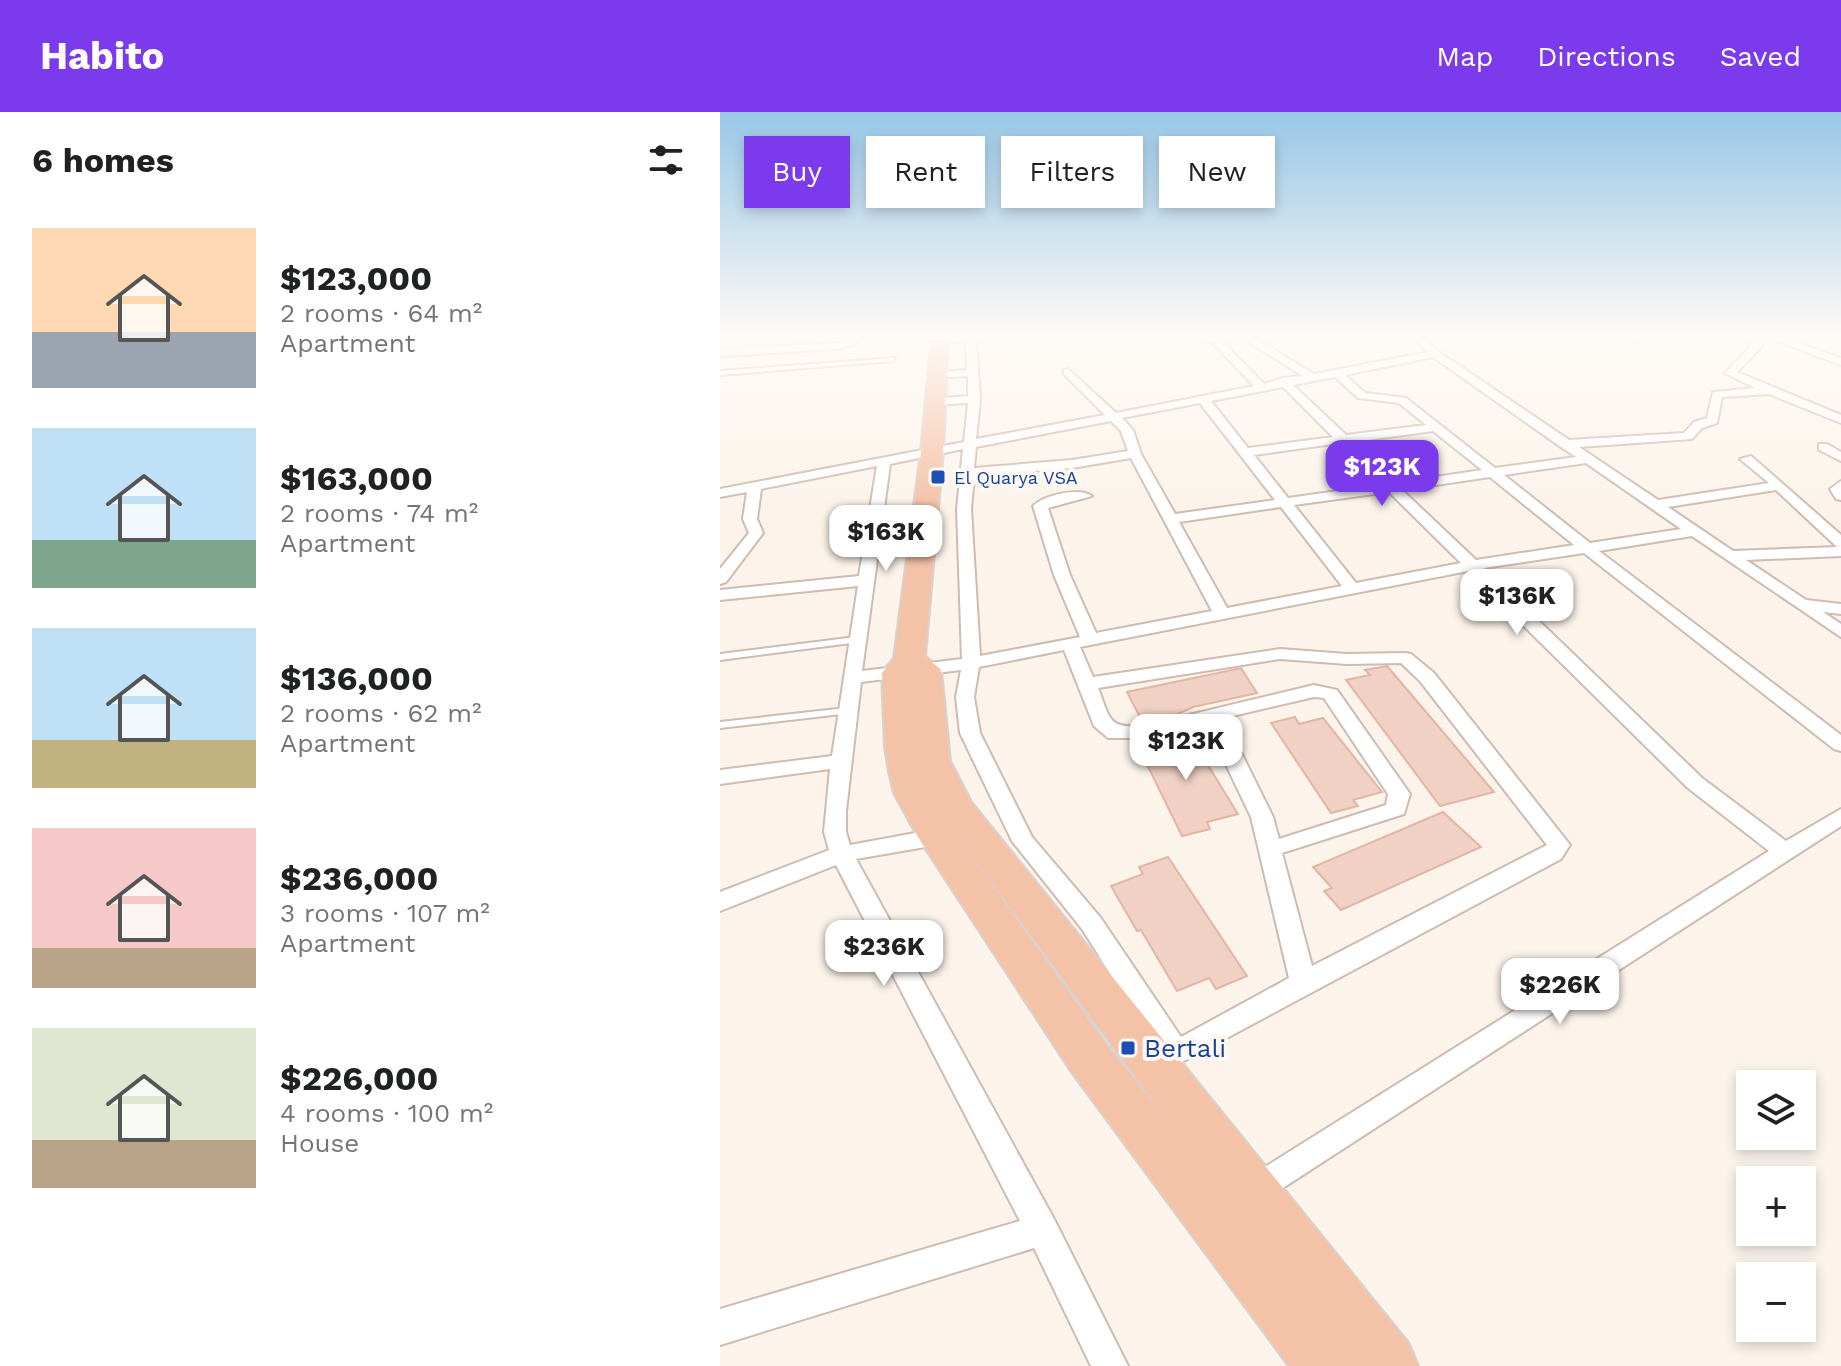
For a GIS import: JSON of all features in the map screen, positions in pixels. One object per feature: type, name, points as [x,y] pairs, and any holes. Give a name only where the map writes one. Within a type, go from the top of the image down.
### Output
[{"type":"highway","points":[[937,393],[902,747],[912,793],[937,837],[1088,1057],[1327,1366]]},
{"type":"highway","points":[[911,668],[933,761],[955,807],[1165,1059],[1252,1193],[1387,1366]]},
{"type":"street","points":[[974,393],[964,509],[971,663],[965,697],[970,733],[1023,841],[1091,923],[1165,1059],[1303,983],[1553,853],[1559,845],[1427,677],[1405,658],[1347,659],[1280,654],[1087,684]]},
{"type":"street","points":[[1090,393],[1127,430],[1135,454],[1221,612]]},
{"type":"street","points":[[720,493],[970,447],[1231,393]]},
{"type":"street","points":[[1295,393],[1695,783],[1785,852]]},
{"type":"street","points":[[1358,393],[1362,396],[1401,399],[1703,641],[1841,745]]},
{"type":"street","points":[[1491,393],[1841,632]]},
{"type":"street","points":[[1565,444],[1682,438],[1698,425],[1713,420],[1717,394],[1743,393]]},
{"type":"street","points":[[1774,393],[1841,419]]},
{"type":"street","points":[[934,402],[974,399]]},
{"type":"street","points":[[1203,399],[1352,588]]},
{"type":"street","points":[[1245,452],[1437,427]]},
{"type":"street","points":[[1823,447],[1841,457]]},
{"type":"street","points":[[967,473],[1072,464],[1135,454]]},
{"type":"street","points":[[1171,519],[1587,459]]},
{"type":"street","points":[[1746,459],[1841,543]]},
{"type":"street","points":[[884,462],[856,640],[835,832],[842,854],[1042,1230],[1110,1366]]},
{"type":"street","points":[[1841,485],[1837,489],[1841,496]]},
{"type":"street","points":[[1654,505],[1779,486]]},
{"type":"street","points":[[720,579],[756,533],[750,519],[754,487]]},
{"type":"street","points":[[1085,496],[1049,501],[1040,506],[1062,575],[1087,684],[1104,726],[1115,734],[1143,732],[1314,691],[1326,692],[1399,794],[1396,809],[1271,849]]},
{"type":"street","points":[[852,678],[911,668],[971,663],[1474,565],[1692,532]]},
{"type":"street","points":[[1728,556],[1841,551]]},
{"type":"street","points":[[720,595],[865,580]]},
{"type":"street","points":[[1799,604],[1841,609]]},
{"type":"street","points":[[1212,714],[1262,817],[1303,983]]},
{"type":"street","points":[[720,777],[841,761]]},
{"type":"street","points":[[1252,1193],[1841,816]]},
{"type":"street","points":[[720,902],[842,854],[937,837]]},
{"type":"street","points":[[720,1327],[1042,1230]]},
{"type":"lane","points":[[720,657],[856,640]]},
{"type":"lane","points":[[720,725],[847,711]]},
{"type":"building","points":[[1387,666],[1494,792],[1440,806],[1346,680],[1370,675],[1365,670]]},
{"type":"building","points":[[1241,668],[1257,693],[1193,707],[1143,723],[1127,692]]},
{"type":"building","points":[[1295,717],[1299,724],[1323,718],[1382,792],[1353,800],[1358,806],[1331,813],[1271,723]]},
{"type":"building","points":[[1187,731],[1238,814],[1207,822],[1210,829],[1182,836],[1136,742]]},
{"type":"building","points":[[1443,812],[1481,847],[1341,910],[1324,891],[1332,888],[1313,867]]},
{"type":"building","points":[[1168,857],[1247,976],[1216,989],[1209,978],[1177,991],[1141,930],[1137,931],[1111,886],[1143,874],[1139,867]]},
{"type":"place","name":"El Quarya VSA","points":[[938,477]]},
{"type":"place","name":"Bertali","points":[[1128,1048]]}]
